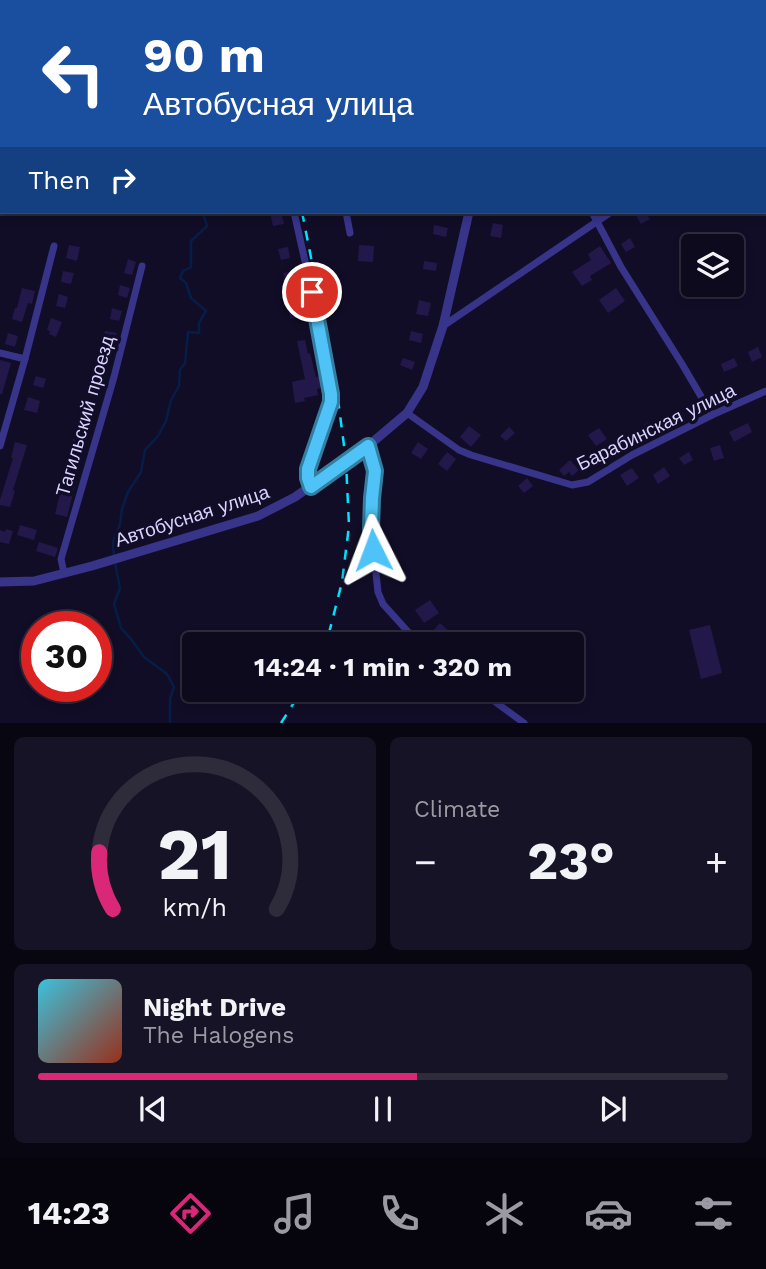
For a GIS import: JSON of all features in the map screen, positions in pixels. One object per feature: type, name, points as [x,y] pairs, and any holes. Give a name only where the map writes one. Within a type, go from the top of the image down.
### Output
[{"type":"street","points":[[294,214],[321,333],[331,394],[331,402],[308,469],[311,487]]},
{"type":"street","points":[[346,214],[350,233]]},
{"type":"street","name":"Автобусная улица","points":[[0,582],[34,581],[142,552],[258,516],[311,487],[368,446],[407,413],[423,387],[443,326],[469,214]]},
{"type":"street","points":[[593,214],[621,267],[712,415]]},
{"type":"street","points":[[443,326],[608,214]]},
{"type":"street","points":[[0,446],[54,246]]},
{"type":"street","name":"Тагильский проезд","points":[[64,573],[61,559],[114,377],[142,266]]},
{"type":"street","points":[[0,354],[25,359]]},
{"type":"street","name":"Барабинская улица","points":[[407,413],[459,450],[572,485],[588,482],[632,455],[766,391]]},
{"type":"street","points":[[368,446],[375,471],[371,528],[378,592],[383,604],[408,632]]},
{"type":"street","points":[[495,702],[524,723]]},
{"type":"building","points":[[270,214],[282,214],[284,224],[273,226]]},
{"type":"building","points":[[635,214],[646,214],[650,219],[641,224]]},
{"type":"building","points":[[493,223],[503,225],[501,238],[490,236]]},
{"type":"building","points":[[434,225],[448,228],[446,237],[433,234]]},
{"type":"building","points":[[630,238],[635,247],[626,252],[621,244]]},
{"type":"building","points":[[69,245],[80,247],[77,261],[66,258]]},
{"type":"building","points":[[359,245],[374,246],[373,262],[358,261]]},
{"type":"building","points":[[600,246],[611,263],[590,276],[592,280],[582,286],[572,272],[591,260],[588,254]]},
{"type":"building","points":[[288,247],[290,258],[281,260],[278,249]]},
{"type":"building","points":[[128,259],[136,262],[132,275],[124,273]]},
{"type":"building","points":[[424,261],[437,263],[436,271],[423,269]]},
{"type":"building","points":[[63,271],[74,273],[71,284],[61,282]]},
{"type":"building","points":[[295,271],[298,283],[286,286],[283,273]]},
{"type":"building","points":[[120,285],[130,288],[127,298],[118,295]]},
{"type":"building","points":[[22,288],[35,291],[32,304],[28,303],[22,322],[12,319]]},
{"type":"building","points":[[616,288],[625,301],[608,313],[599,300]]},
{"type":"building","points":[[59,294],[68,297],[65,308],[56,306]]},
{"type":"building","points":[[303,299],[306,315],[290,319],[287,302]]},
{"type":"building","points":[[419,300],[431,303],[428,316],[416,314]]},
{"type":"building","points":[[112,308],[122,311],[119,321],[110,319]]},
{"type":"building","points":[[51,318],[62,322],[56,337],[47,330]]},
{"type":"building","points":[[105,331],[117,333],[114,346],[102,343]]},
{"type":"building","points":[[411,331],[423,334],[421,343],[409,340]]},
{"type":"building","points":[[8,333],[18,336],[15,347],[5,344]]},
{"type":"building","points":[[305,340],[316,377],[322,376],[324,387],[317,389],[318,395],[295,403],[292,382],[305,379],[297,341]]},
{"type":"building","points":[[758,347],[762,357],[752,362],[748,352]]},
{"type":"building","points":[[403,358],[415,362],[412,370],[400,365]]},
{"type":"building","points":[[734,358],[738,366],[724,372],[721,364]]},
{"type":"building","points":[[0,360],[11,363],[2,394],[0,394]]},
{"type":"building","points":[[36,376],[46,379],[43,388],[33,385]]},
{"type":"building","points":[[89,386],[100,389],[98,397],[87,395]]},
{"type":"building","points":[[28,397],[40,401],[37,413],[24,410]]},
{"type":"building","points":[[648,422],[654,430],[642,438],[636,431]]},
{"type":"building","points":[[748,423],[752,432],[734,442],[729,432]]},
{"type":"building","points":[[469,426],[481,435],[471,447],[460,437]]},
{"type":"building","points":[[509,427],[515,433],[506,441],[500,436]]},
{"type":"building","points":[[599,428],[607,439],[596,446],[588,435]]},
{"type":"building","points":[[73,439],[86,442],[67,517],[55,514]]},
{"type":"building","points":[[15,442],[27,445],[10,507],[0,505],[0,500]]},
{"type":"building","points":[[418,442],[428,449],[421,459],[411,453]]},
{"type":"building","points":[[720,445],[724,458],[714,461],[710,448]]},
{"type":"building","points":[[447,452],[456,459],[447,471],[438,464]]},
{"type":"building","points":[[689,452],[693,460],[684,465],[679,458]]},
{"type":"building","points":[[570,460],[579,470],[572,476],[569,472],[564,476],[559,470]]},
{"type":"building","points":[[664,467],[670,476],[658,484],[653,475]]},
{"type":"building","points":[[632,468],[639,478],[627,486],[620,475]]},
{"type":"building","points":[[527,478],[533,486],[524,493],[518,486]]},
{"type":"building","points":[[20,525],[37,530],[34,540],[17,535]]},
{"type":"building","points":[[6,529],[13,531],[9,544],[0,542],[0,530],[5,532]]},
{"type":"building","points":[[39,542],[58,548],[55,557],[36,551]]},
{"type":"building","points":[[430,600],[439,613],[424,623],[415,610]]},
{"type":"building","points":[[440,623],[450,632],[432,632]]},
{"type":"building","points":[[710,625],[722,673],[701,679],[689,630]]},
{"type":"waterway","points":[[114,557],[113,542],[128,492],[141,472],[145,450],[158,436],[166,421],[171,400],[179,386],[180,370],[185,363],[188,332],[199,333],[199,323],[206,311],[191,298],[186,283],[180,278],[183,271],[191,267],[191,241],[207,226],[202,214]]},
{"type":"waterway","points":[[115,563],[120,588],[114,604],[121,628],[144,657],[167,674],[174,687],[170,699],[170,723]]},
{"type":"railway","points":[[302,214],[336,384],[346,461],[349,526],[342,582],[329,632]]},
{"type":"railway","points":[[281,723],[294,702]]},
{"type":"route","points":[[312,292],[331,402],[308,469],[309,483],[311,487],[368,446],[375,471],[371,528],[373,550]]}]
